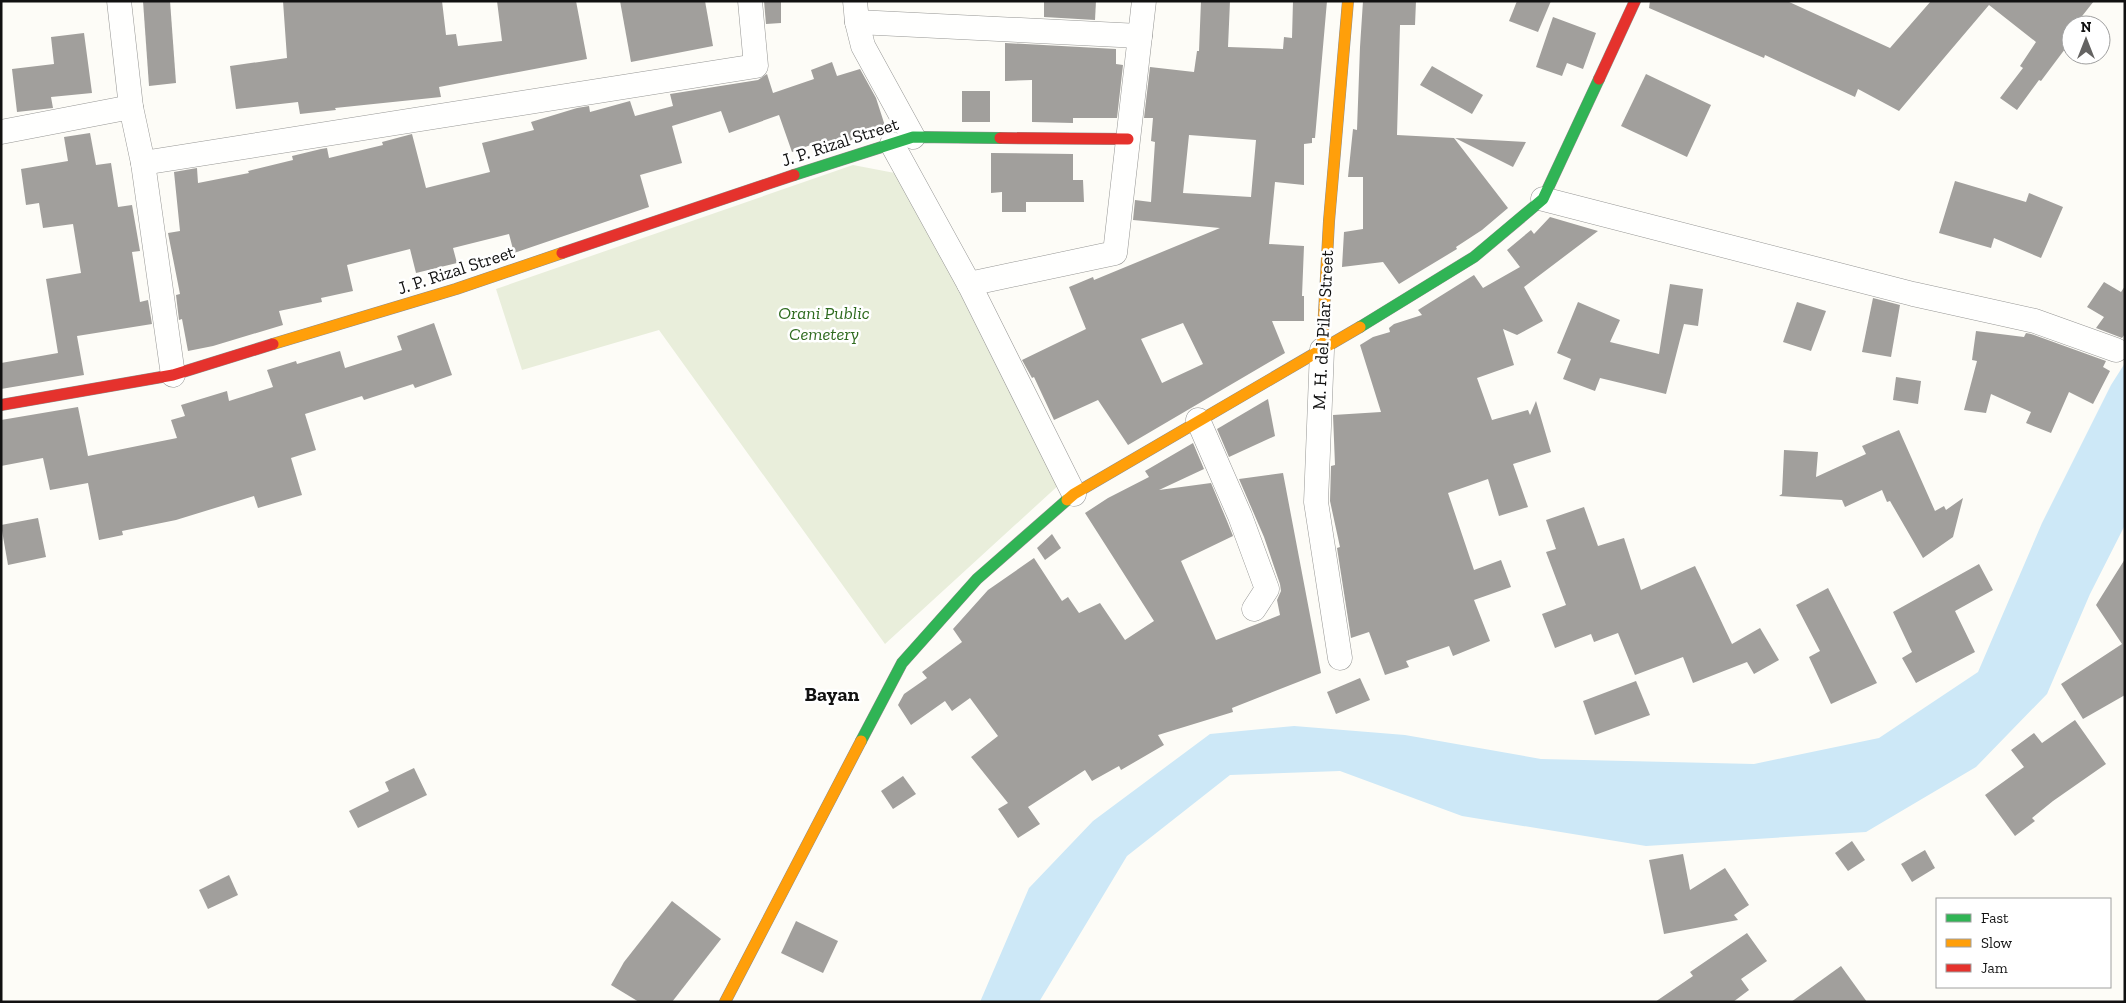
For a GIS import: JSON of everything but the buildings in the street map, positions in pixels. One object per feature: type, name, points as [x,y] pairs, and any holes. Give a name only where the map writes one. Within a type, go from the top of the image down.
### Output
[{"type":"street","points":[[119,1],[130,107],[143,163],[173,375]]},
{"type":"street","points":[[143,163],[756,66],[750,1]]},
{"type":"street","points":[[969,284],[1115,253],[1144,1]]},
{"type":"street","name":"M. H. del Pilar Street","points":[[1340,658],[1316,502],[1329,222],[1348,1]]},
{"type":"street","points":[[725,1002],[902,663],[977,579],[1074,494],[1198,420],[1322,350],[1474,257],[1543,199],[1636,1]]},
{"type":"street","points":[[1074,494],[969,284],[902,141],[863,46],[856,11],[1140,36]]},
{"type":"street","points":[[1,132],[130,107]]},
{"type":"street","name":"J. P. Rizal Street","points":[[1,405],[173,375],[456,289],[758,187],[902,141],[1128,139]]},
{"type":"street","points":[[1543,199],[1913,294],[2034,321],[2116,350]]},
{"type":"street","points":[[1198,420],[1240,516],[1267,589],[1254,608]]},
{"type":"green space","name":"Orani Public Cemetery","points":[[853,165],[900,174],[1061,483],[885,644],[659,330],[522,370],[496,289]]},
{"type":"water","points":[[2125,363],[2125,525],[2090,594],[2047,694],[1976,767],[1866,832],[1646,846],[1462,816],[1340,771],[1230,775],[1127,856],[1039,1002],[980,1002],[1029,888],[1093,821],[1210,734],[1294,726],[1405,735],[1541,759],[1754,764],[1879,738],[1978,672],[2042,523],[2111,385]]},
{"type":"traffic: fast","points":[[1360,327],[1474,257],[1543,199],[1599,79]]},
{"type":"traffic: fast","points":[[794,175],[913,137],[1000,138]]},
{"type":"traffic: fast","points":[[861,741],[902,663],[977,579],[1067,500]]},
{"type":"traffic: slow","points":[[1322,350],[1329,221],[1348,1]]},
{"type":"traffic: slow","points":[[273,344],[456,289],[562,253]]},
{"type":"traffic: slow","points":[[1067,500],[1074,494],[1360,327]]},
{"type":"traffic: slow","points":[[725,1002],[861,741]]},
{"type":"traffic: jam","points":[[1599,79],[1635,1]]},
{"type":"traffic: jam","points":[[1000,138],[1128,139]]},
{"type":"traffic: jam","points":[[562,253],[794,175]]},
{"type":"traffic: jam","points":[[1,405],[173,375],[273,344]]},
{"type":"district","name":"Bayan","points":[[832,694]]}]
